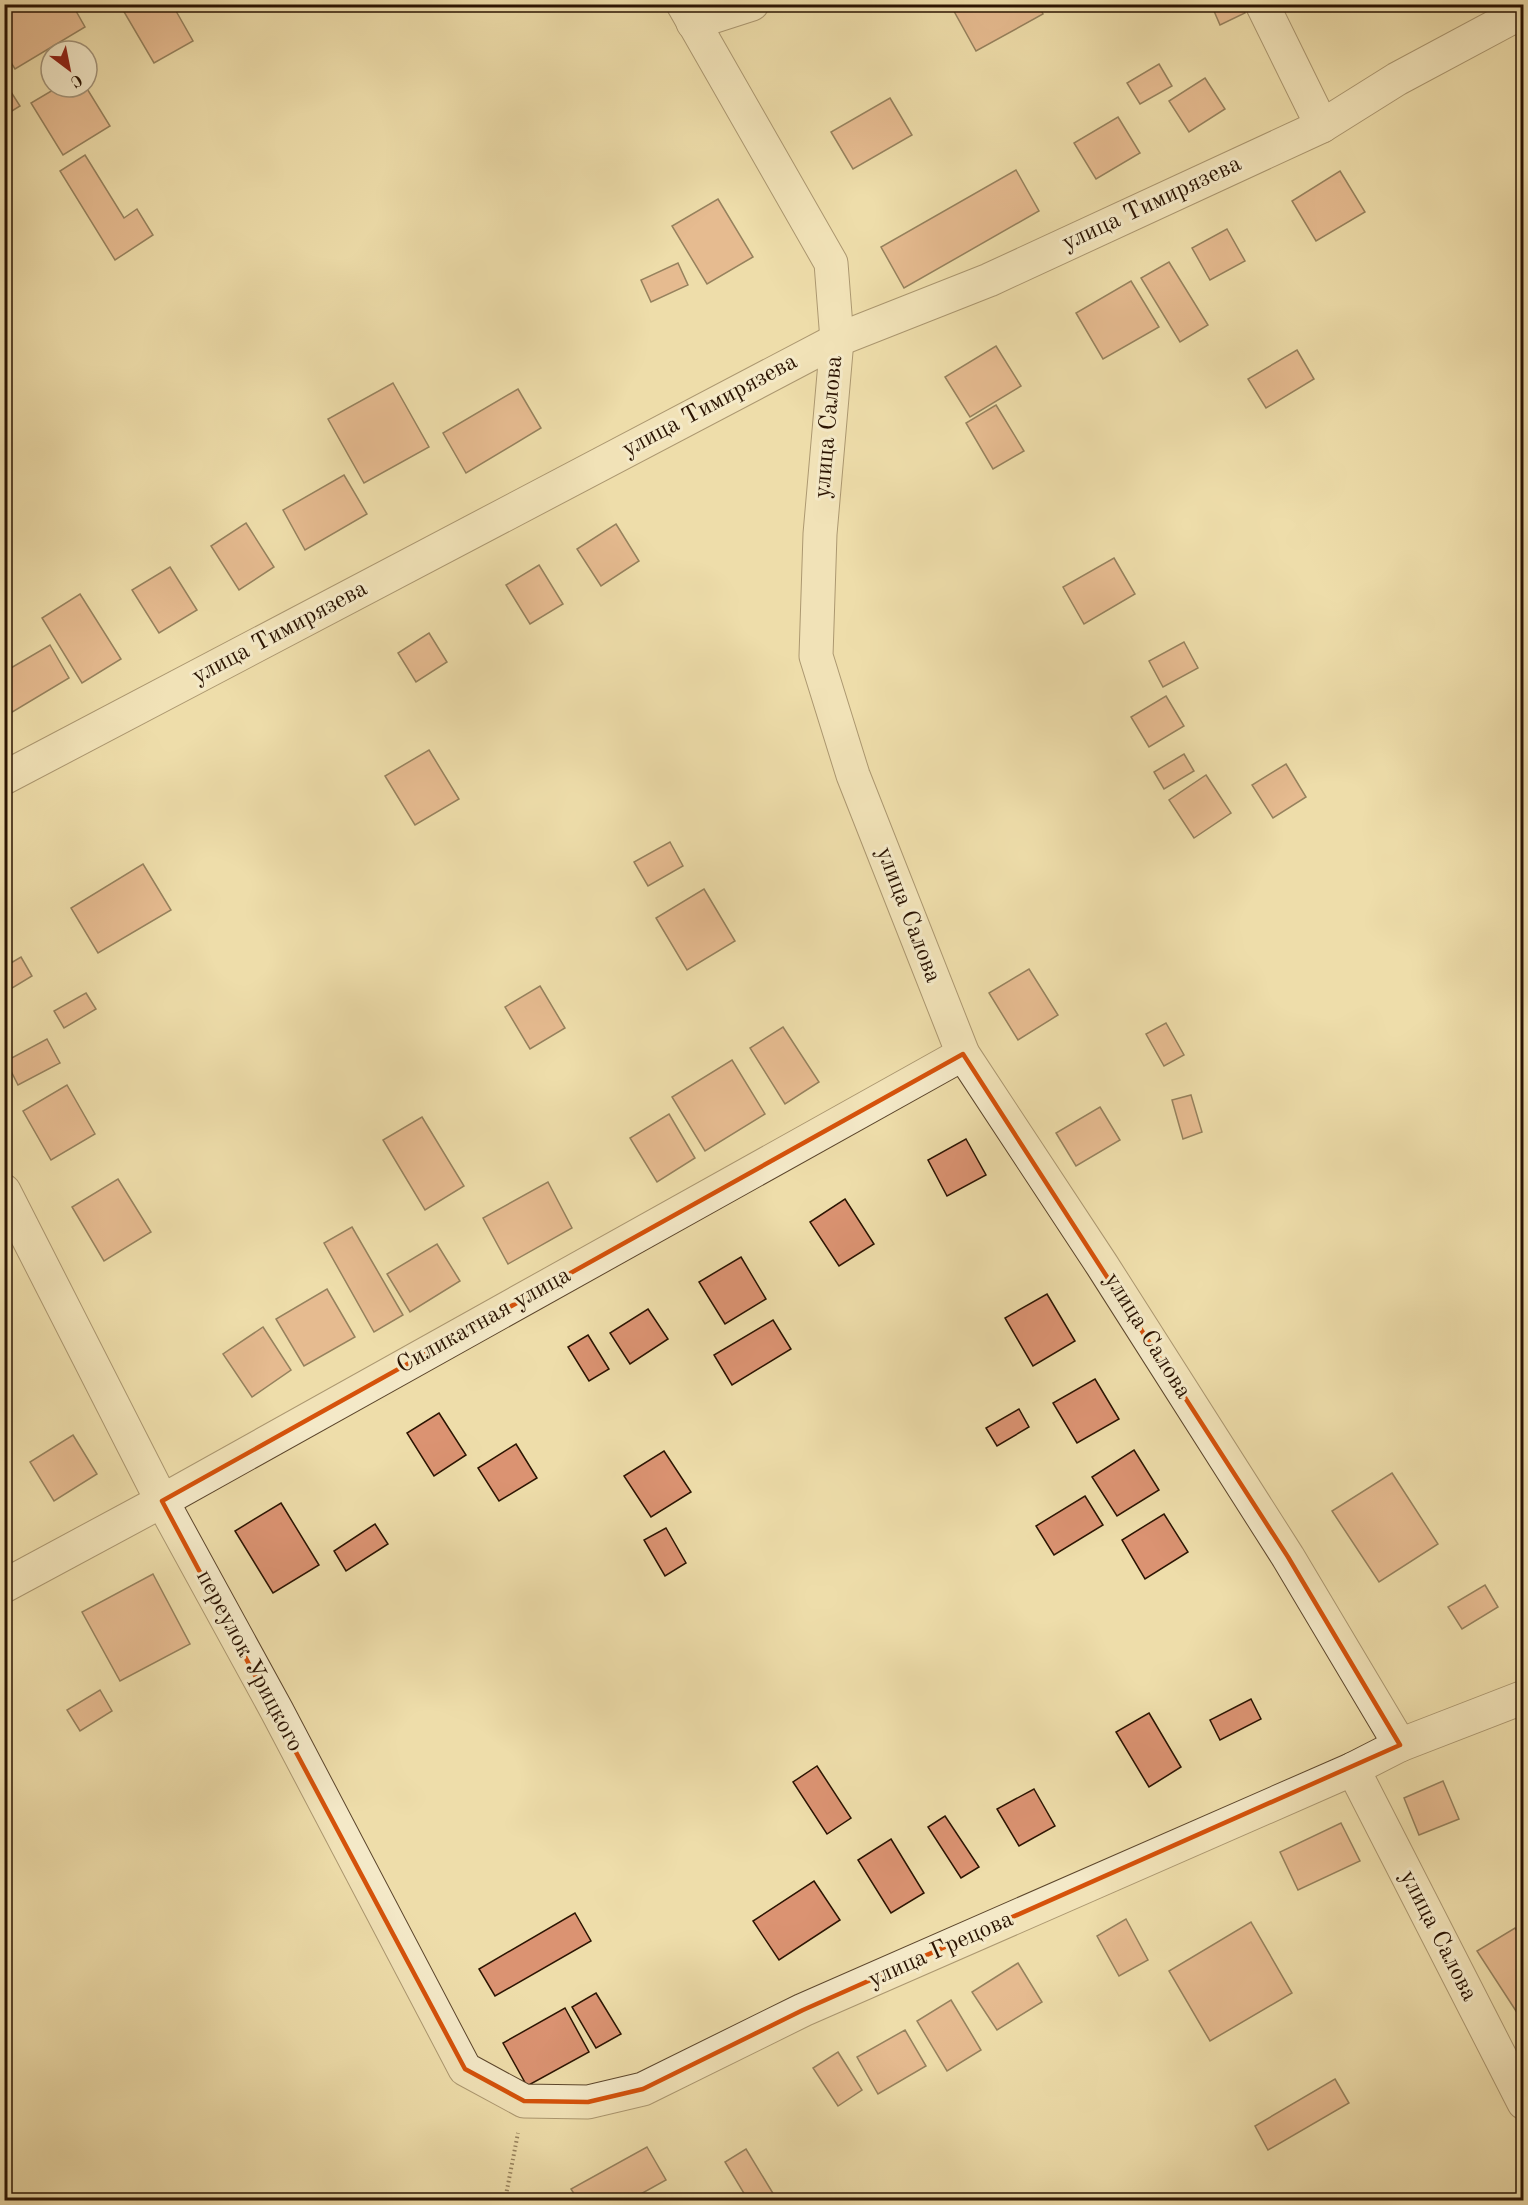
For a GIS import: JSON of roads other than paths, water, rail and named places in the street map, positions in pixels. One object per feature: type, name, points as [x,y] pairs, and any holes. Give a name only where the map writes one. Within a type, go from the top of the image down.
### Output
[{"type":"street","points":[[688,14],[752,4]]},
{"type":"street","points":[[1262,4],[1322,126]]},
{"type":"street","name":"улица Тимирязева","points":[[4,778],[837,340],[989,280],[1322,126],[1397,79],[1524,11]]},
{"type":"street","name":"улица Салова","points":[[688,14],[831,263],[837,340],[820,534],[816,656],[853,775],[963,1054],[1102,1265],[1288,1557],[1400,1745]]},
{"type":"street","name":"Силикатная улица","points":[[4,1586],[162,1501],[963,1054]]},
{"type":"street","name":"переулок Урицкого","points":[[4,1191],[162,1501],[277,1712],[465,2070],[524,2102]]},
{"type":"street","name":"улица Грецова","points":[[524,2102],[588,2102],[643,2089],[803,2010],[1353,1768],[1400,1745],[1524,1697]]},
{"type":"street","name":"улица Салова","points":[[1353,1768],[1524,2103]]}]
